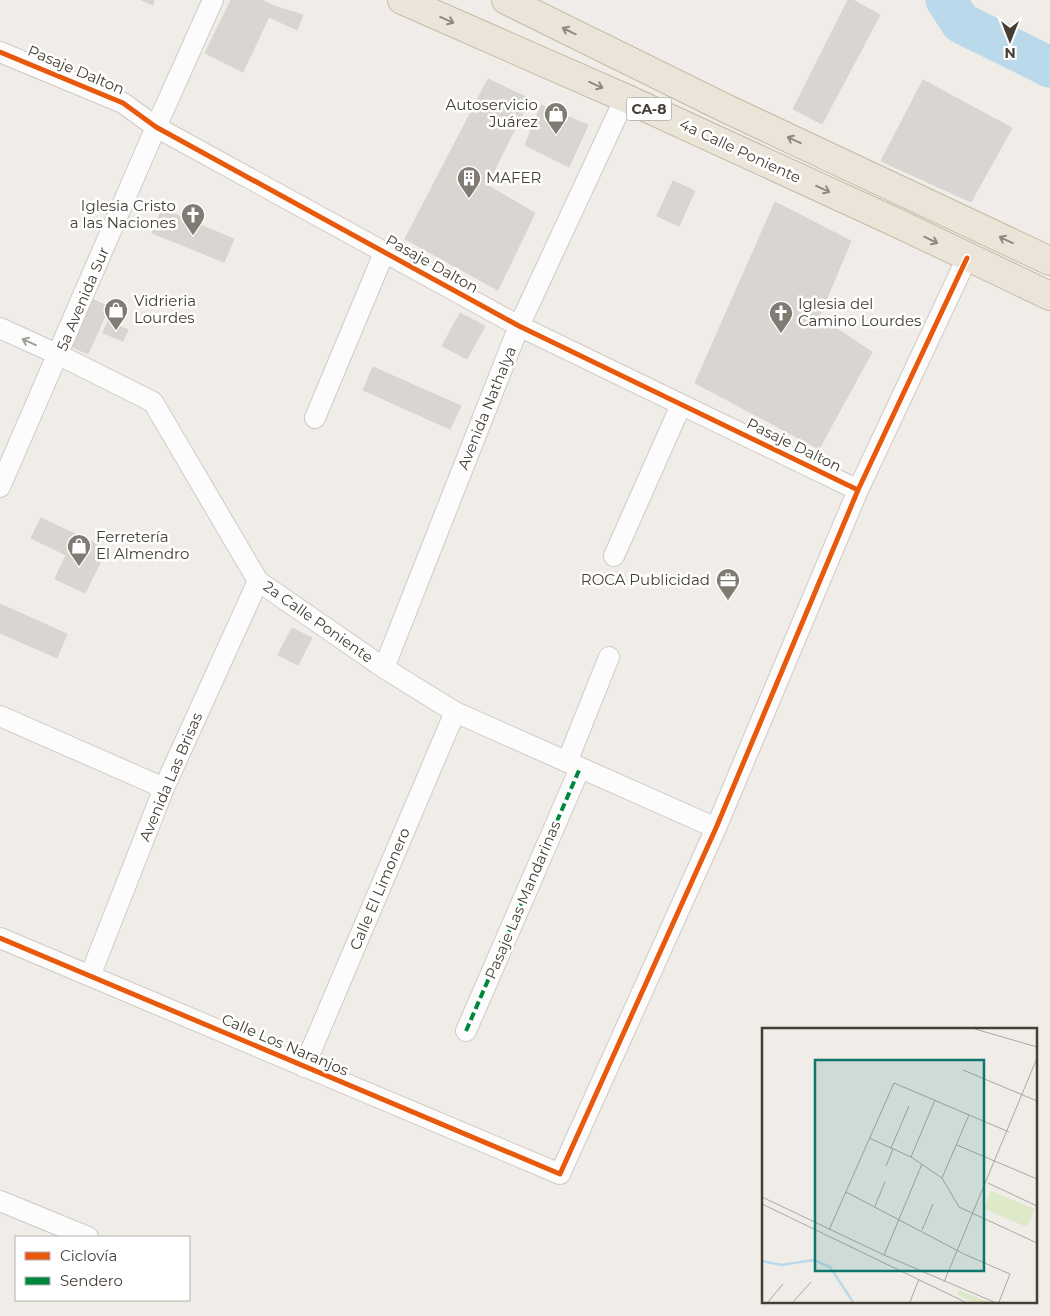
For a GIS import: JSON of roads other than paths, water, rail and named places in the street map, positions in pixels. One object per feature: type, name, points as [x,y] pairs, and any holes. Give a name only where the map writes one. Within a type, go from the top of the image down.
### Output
[{"type":"highway","name":"4a Calle Poniente","points":[[402,0],[625,98],[895,222],[967,258]]},
{"type":"highway","name":"CA-8","points":[[506,0],[725,108],[1050,261]]},
{"type":"highway","name":"CA-8","points":[[967,258],[1050,296]]},
{"type":"street","name":"5a Avenida Sur","points":[[0,487],[213,0]]},
{"type":"street","name":"Pasaje Dalton","points":[[0,52],[123,103],[156,127],[519,326],[858,490]]},
{"type":"street","name":"Avenida Nathalya","points":[[384,668],[519,326],[625,98]]},
{"type":"street","points":[[315,418],[384,253]]},
{"type":"street","points":[[716,828],[858,490],[967,258]]},
{"type":"street","name":"2a Calle Poniente","points":[[0,328],[154,402],[258,581],[384,668],[455,712],[716,828]]},
{"type":"street","points":[[614,556],[681,405]]},
{"type":"street","name":"Avenida Las Brisas","points":[[90,976],[164,788],[258,581]]},
{"type":"street","name":"Pasaje Las Mandarinas","points":[[466,1032],[574,765],[610,657]]},
{"type":"street","name":"Calle El Limonero","points":[[304,1067],[455,712]]},
{"type":"street","points":[[0,716],[164,788]]},
{"type":"street","name":"Calle Los Naranjos","points":[[0,938],[560,1174],[716,828]]},
{"type":"street","points":[[0,1201],[86,1236]]},
{"type":"waterway","points":[[946,0],[961,23],[1050,67]]},
{"type":"place","name":"Autoservicio Juárez","points":[[556,135]]},
{"type":"place","name":"MAFER","points":[[469,199]]},
{"type":"place","name":"Iglesia Cristo a las Naciones","points":[[193,236]]},
{"type":"place","name":"Vidrieria Lourdes","points":[[116,331]]},
{"type":"place","name":"Iglesia del Camino Lourdes","points":[[781,334]]},
{"type":"place","name":"Ferretería El Almendro","points":[[79,567]]},
{"type":"place","name":"ROCA Publicidad","points":[[728,601]]}]
